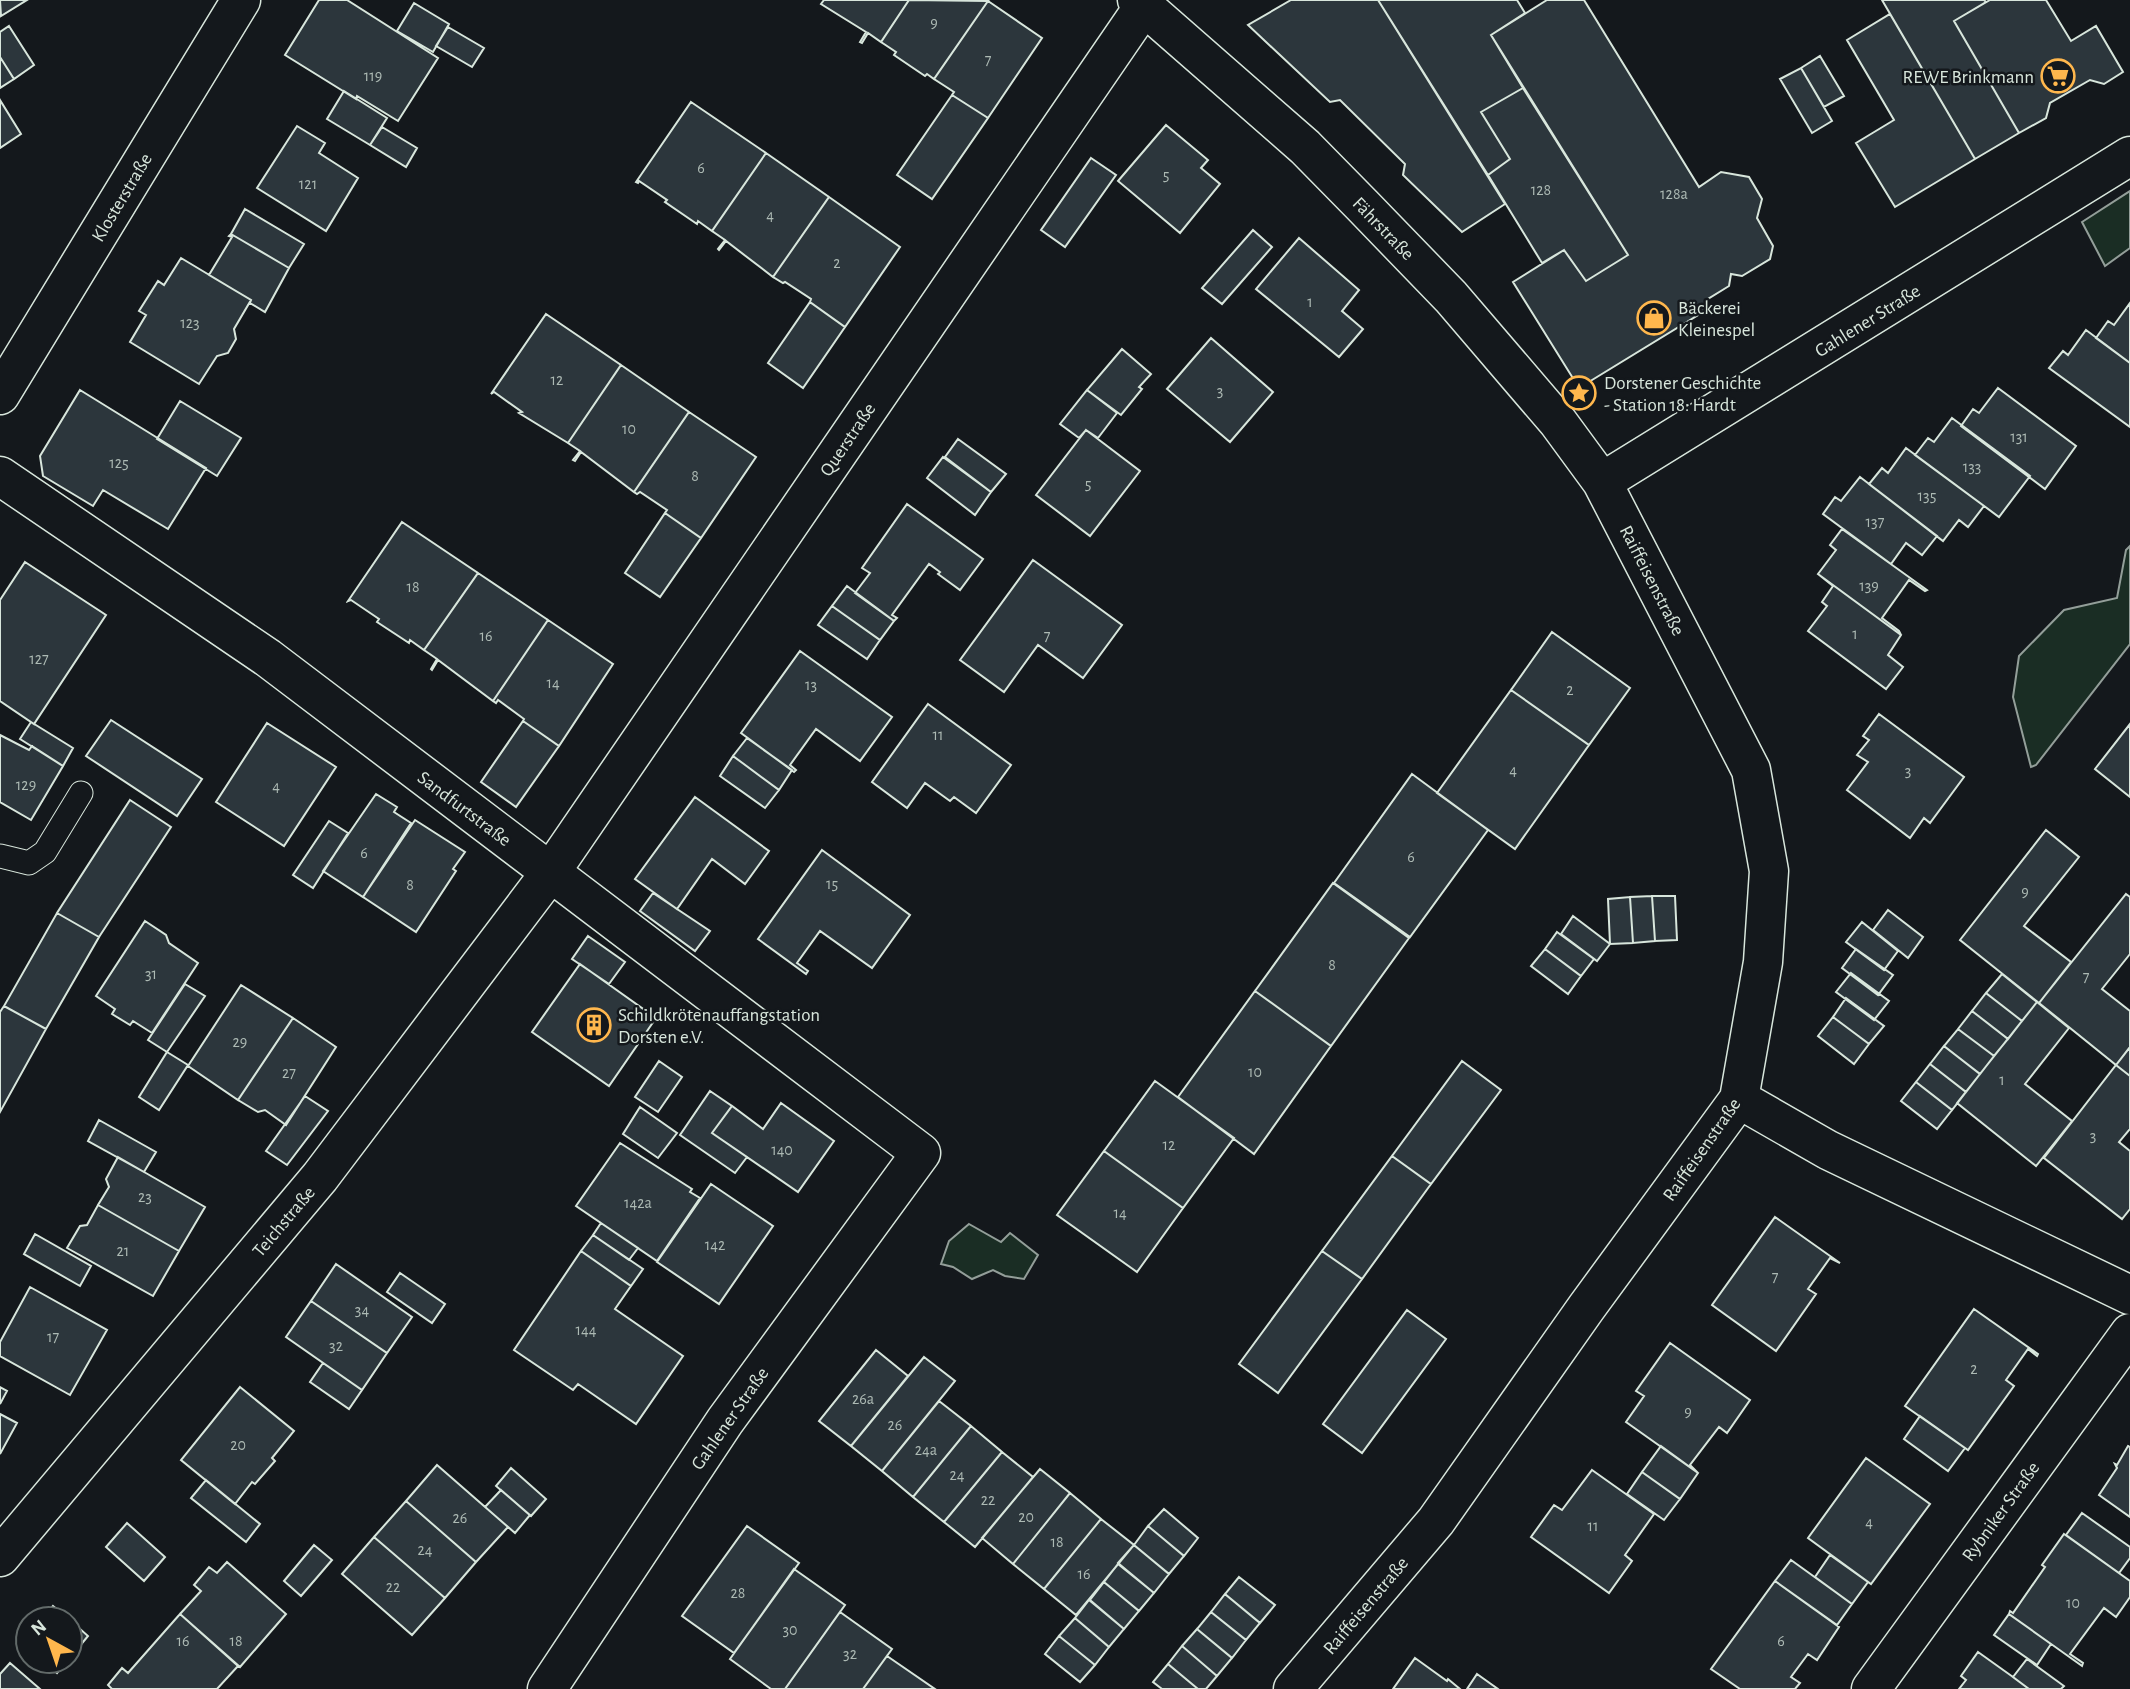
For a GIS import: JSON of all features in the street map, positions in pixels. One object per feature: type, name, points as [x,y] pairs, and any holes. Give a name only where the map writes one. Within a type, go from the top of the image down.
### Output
[{"type":"street","name":"Klosterstraße","points":[[0,395],[241,0]]},
{"type":"street","name":"Fährstraße","points":[[1140,3],[1305,147],[1434,279],[1558,422],[1602,482]]},
{"type":"street","name":"Querstraße","points":[[550,873],[1140,3]]},
{"type":"street","name":"Gahlener Straße","points":[[1602,482],[2130,156]]},
{"type":"street","name":"Sandfurtstraße","points":[[0,475],[268,658],[921,1153]]},
{"type":"street","name":"Raiffeisenstraße","points":[[1293,1689],[1436,1521],[1586,1308],[1740,1099],[1763,962],[1769,871],[1751,770],[1602,482]]},
{"type":"street","name":"Teichstraße","points":[[0,1557],[320,1177],[550,873]]},
{"type":"street","points":[[1740,1099],[1828,1150],[2130,1295]]},
{"type":"street","name":"Gahlener Straße","points":[[547,1689],[726,1420],[921,1153]]},
{"type":"street","name":"Rybniker Straße","points":[[1871,1689],[2130,1333]]},
{"type":"lane","points":[[0,856],[29,863],[45,852],[81,793]]},
{"type":"green space","points":[[2130,191],[2130,248],[2105,266],[2082,222]]},
{"type":"green space","points":[[2130,546],[2130,644],[2036,765],[2031,767],[2013,697],[2019,656],[2064,610],[2117,598],[2126,550]]},
{"type":"green space","points":[[969,1224],[1001,1242],[1010,1233],[1038,1255],[1024,1279],[1005,1276],[993,1270],[972,1279],[953,1267],[941,1264],[949,1241]]},
{"type":"building","points":[[0,0],[27,0],[1,16]]},
{"type":"building","points":[[319,0],[347,0],[438,58],[398,121],[357,96],[356,99],[285,55]]},
{"type":"building","points":[[824,0],[909,0],[881,42],[868,33],[862,43],[860,42],[866,32],[821,4]]},
{"type":"building","points":[[909,0],[988,1],[934,79],[894,55],[896,52],[881,42]]},
{"type":"building","points":[[1291,0],[1378,0],[1505,204],[1462,232],[1403,175],[1405,164],[1340,100],[1330,102],[1248,25]]},
{"type":"building","points":[[1378,0],[1517,0],[1525,13],[1491,35],[1523,88],[1481,112],[1510,159],[1488,175]]},
{"type":"building","points":[[1547,0],[1584,0],[1699,187],[1721,172],[1749,177],[1762,199],[1757,218],[1773,246],[1770,259],[1742,276],[1731,274],[1729,286],[1708,299],[1703,312],[1579,388],[1513,282],[1564,250],[1586,281],[1628,255],[1491,35]]},
{"type":"building","points":[[1882,0],[1984,0],[1986,2],[1954,21],[2019,133],[1975,159]]},
{"type":"building","points":[[1990,0],[2046,0],[2071,41],[2096,26],[2123,72],[2104,84],[2090,80],[2050,103],[2046,118],[2019,133],[1954,21]]},
{"type":"building","points":[[988,1],[1042,38],[988,118],[952,95],[954,92],[934,79]]},
{"type":"building","points":[[414,3],[449,24],[433,52],[397,31]]},
{"type":"building","points":[[1890,14],[1975,159],[1895,207],[1856,143],[1894,120],[1847,40]]},
{"type":"building","points":[[9,26],[34,65],[14,79],[0,57],[0,32]]},
{"type":"building","points":[[448,27],[484,48],[472,67],[436,46]]},
{"type":"building","points":[[1820,56],[1844,96],[1824,107],[1801,68]]},
{"type":"building","points":[[0,57],[14,79],[0,88]]},
{"type":"building","points":[[1801,68],[1832,121],[1812,133],[1780,79]]},
{"type":"building","points":[[1523,88],[1628,255],[1586,281],[1564,250],[1542,263],[1488,175],[1510,159],[1481,112]]},
{"type":"building","points":[[344,91],[387,118],[370,145],[327,119]]},
{"type":"building","points":[[952,95],[988,118],[932,199],[897,175]]},
{"type":"building","points":[[0,100],[21,134],[0,148]]},
{"type":"building","points":[[691,102],[766,153],[712,231],[698,221],[697,224],[639,181],[636,182]]},
{"type":"building","points":[[1166,125],[1208,160],[1201,168],[1220,184],[1180,233],[1118,181]]},
{"type":"building","points":[[297,126],[325,143],[319,153],[358,178],[326,231],[257,188]]},
{"type":"building","points":[[382,127],[417,148],[406,167],[370,145]]},
{"type":"building","points":[[766,153],[829,197],[773,277],[726,241],[719,250],[725,240],[712,231]]},
{"type":"building","points":[[1091,158],[1116,175],[1065,247],[1041,230]]},
{"type":"building","points":[[829,197],[900,247],[845,327],[810,302],[811,299],[773,277]]},
{"type":"building","points":[[245,209],[304,244],[289,268],[231,234]]},
{"type":"building","points":[[1253,230],[1272,247],[1222,304],[1202,288]]},
{"type":"building","points":[[231,234],[289,268],[265,312],[250,303],[251,300],[209,275],[232,237],[229,236]]},
{"type":"building","points":[[1299,238],[1359,290],[1342,311],[1363,329],[1339,357],[1256,289]]},
{"type":"building","points":[[181,258],[251,300],[234,329],[236,339],[228,353],[217,356],[199,384],[130,342],[146,315],[139,311],[158,281],[164,285]]},
{"type":"building","points":[[810,302],[845,327],[803,388],[768,363]]},
{"type":"building","points":[[2130,303],[2130,363],[2096,338],[2108,321],[2114,325]]},
{"type":"building","points":[[546,314],[621,365],[568,443],[519,413],[522,412],[494,392],[491,394]]},
{"type":"building","points":[[2086,330],[2130,363],[2130,427],[2049,368],[2063,351],[2068,355]]},
{"type":"building","points":[[1211,338],[1273,392],[1230,442],[1167,389]]},
{"type":"building","points":[[1122,349],[1151,374],[1121,415],[1087,390]]},
{"type":"building","points":[[621,365],[689,412],[634,492],[581,452],[575,461],[573,460],[580,451],[568,443]]},
{"type":"building","points":[[1998,388],[2076,446],[2045,489],[1961,426],[1973,409],[1979,413]]},
{"type":"building","points":[[80,390],[206,468],[168,529],[103,490],[93,506],[43,476],[40,456]]},
{"type":"building","points":[[1087,390],[1117,413],[1098,438],[1086,430],[1079,438],[1060,424]]},
{"type":"building","points":[[180,401],[241,438],[217,476],[157,439]]},
{"type":"building","points":[[689,412],[756,457],[701,538],[665,513],[667,510],[640,492],[634,492]]},
{"type":"building","points":[[1952,418],[2030,476],[1999,517],[1915,455],[1928,438],[1934,442]]},
{"type":"building","points":[[1086,430],[1140,471],[1090,536],[1036,495]]},
{"type":"building","points":[[958,439],[1006,474],[991,492],[945,457]]},
{"type":"building","points":[[1906,448],[1984,506],[1968,527],[1959,520],[1943,541],[1869,484],[1882,468],[1888,473]]},
{"type":"building","points":[[943,457],[991,492],[975,515],[927,478]]},
{"type":"building","points":[[1860,477],[1937,536],[1922,555],[1906,543],[1891,564],[1823,514],[1835,497],[1841,501]]},
{"type":"building","points":[[907,504],[983,559],[960,590],[929,564],[892,615],[897,618],[894,621],[855,593],[870,573],[862,568]]},
{"type":"building","points":[[665,513],[701,538],[660,597],[625,573]]},
{"type":"building","points":[[402,522],[478,573],[424,650],[377,622],[379,619],[351,600],[348,601]]},
{"type":"building","points":[[1842,529],[1927,590],[1909,580],[1882,618],[1901,635],[1818,574],[1836,550],[1830,545]]},
{"type":"building","points":[[1033,560],[1122,625],[1083,678],[1038,645],[1004,692],[960,660]]},
{"type":"building","points":[[25,562],[106,615],[34,724],[0,701],[0,600]]},
{"type":"building","points":[[478,573],[548,620],[493,701],[438,660],[432,670],[437,659],[424,650]]},
{"type":"building","points":[[1818,574],[1901,635],[1888,655],[1903,667],[1886,689],[1808,631],[1827,606],[1822,602],[1833,586]]},
{"type":"building","points":[[847,586],[894,621],[880,640],[832,606]]},
{"type":"building","points":[[832,606],[880,640],[867,659],[818,625]]},
{"type":"building","points":[[548,620],[613,664],[559,746],[498,700],[496,703],[493,701]]},
{"type":"building","points":[[1552,632],[1630,688],[1589,745],[1511,690]]},
{"type":"building","points":[[800,651],[892,717],[860,761],[816,729],[790,765],[796,770],[794,772],[741,733]]},
{"type":"building","points":[[1511,690],[1589,745],[1515,849],[1437,793]]},
{"type":"building","points":[[928,704],[1011,765],[976,813],[954,797],[950,801],[925,783],[907,808],[872,782]]},
{"type":"building","points":[[1879,714],[1964,777],[1930,823],[1924,818],[1910,838],[1847,790],[1868,762],[1857,755],[1869,740],[1863,736]]},
{"type":"building","points":[[111,720],[202,779],[177,816],[86,756]]},
{"type":"building","points":[[523,721],[559,746],[516,807],[481,782]]},
{"type":"building","points":[[31,722],[73,748],[63,766],[20,739]]},
{"type":"building","points":[[267,723],[336,767],[284,846],[216,802]]},
{"type":"building","points":[[2130,724],[2130,797],[2095,769]]},
{"type":"building","points":[[0,735],[29,750],[32,746],[63,766],[31,820],[0,802]]},
{"type":"building","points":[[747,738],[792,770],[779,790],[733,756]]},
{"type":"building","points":[[733,756],[779,790],[765,808],[720,776]]},
{"type":"building","points":[[1412,774],[1488,830],[1410,937],[1334,883]]},
{"type":"building","points":[[376,794],[397,807],[394,812],[411,823],[363,897],[323,871]]},
{"type":"building","points":[[695,797],[769,851],[745,884],[712,859],[677,909],[635,879]]},
{"type":"building","points":[[130,800],[171,827],[99,937],[57,913]]},
{"type":"building","points":[[415,820],[465,852],[453,869],[456,871],[416,932],[363,897]]},
{"type":"building","points":[[329,821],[348,833],[313,888],[293,875]]},
{"type":"building","points":[[2046,830],[2079,857],[2024,926],[2071,962],[2039,1003],[1960,940]]},
{"type":"building","points":[[822,850],[910,915],[872,968],[820,931],[797,963],[808,971],[806,974],[758,939]]},
{"type":"building","points":[[1333,883],[1409,938],[1331,1046],[1255,991]]},
{"type":"building","points":[[653,893],[710,931],[695,951],[640,911]]},
{"type":"building","points":[[2126,894],[2130,897],[2130,954],[2102,989],[2130,1011],[2130,1047],[2116,1065],[2039,1003]]},
{"type":"building","points":[[1652,896],[1675,896],[1677,940],[1655,941]]},
{"type":"building","points":[[1652,896],[1655,941],[1633,943],[1630,897]]},
{"type":"building","points":[[1630,897],[1633,943],[1610,944],[1608,899]]},
{"type":"building","points":[[1888,910],[1923,937],[1908,958],[1873,930]]},
{"type":"building","points":[[57,913],[99,937],[46,1029],[4,1006]]},
{"type":"building","points":[[1573,916],[1610,944],[1597,961],[1561,934]]},
{"type":"building","points":[[145,921],[166,935],[169,943],[198,963],[152,1033],[133,1021],[130,1025],[112,1014],[115,1009],[96,996]]},
{"type":"building","points":[[1862,922],[1898,951],[1884,970],[1846,942]]},
{"type":"building","points":[[1557,932],[1594,959],[1581,976],[1545,949]]},
{"type":"building","points":[[588,936],[625,962],[609,984],[572,959]]},
{"type":"building","points":[[1545,949],[1581,976],[1568,994],[1531,966]]},
{"type":"building","points":[[1856,949],[1893,975],[1878,995],[1842,968]]},
{"type":"building","name":"Schildkrötenauffangstation Dorsten e.V.","points":[[580,964],[656,1018],[609,1086],[532,1032]]},
{"type":"building","points":[[1851,973],[1889,1001],[1874,1020],[1836,992]]},
{"type":"building","points":[[2002,974],[2037,1002],[2022,1021],[1986,993]]},
{"type":"building","points":[[185,984],[205,996],[167,1052],[148,1040]]},
{"type":"building","points":[[241,985],[293,1018],[238,1100],[188,1066]]},
{"type":"building","points":[[1255,991],[1331,1046],[1254,1154],[1178,1097]]},
{"type":"building","points":[[1986,993],[2022,1021],[2008,1039],[1972,1011]]},
{"type":"building","points":[[1846,998],[1884,1026],[1869,1044],[1833,1017]]},
{"type":"building","points":[[2037,1002],[2069,1028],[2025,1084],[2072,1121],[2036,1166],[1957,1103]]},
{"type":"building","points":[[4,1006],[46,1029],[0,1112],[0,1012]]},
{"type":"building","points":[[1972,1011],[2008,1039],[1994,1056],[1958,1029]]},
{"type":"building","points":[[1833,1017],[1869,1044],[1854,1064],[1818,1036]]},
{"type":"building","points":[[293,1018],[336,1047],[286,1125],[265,1110],[258,1112],[238,1100]]},
{"type":"building","points":[[1958,1029],[1994,1056],[1980,1074],[1944,1046]]},
{"type":"building","points":[[1944,1046],[1980,1074],[1966,1092],[1930,1064]]},
{"type":"building","points":[[2130,1047],[2130,1076],[2116,1065]]},
{"type":"building","points":[[167,1052],[188,1065],[159,1110],[139,1097]]},
{"type":"building","points":[[659,1061],[682,1077],[658,1112],[635,1097]]},
{"type":"building","points":[[1462,1061],[1501,1090],[1431,1184],[1392,1156]]},
{"type":"building","points":[[1930,1064],[1966,1092],[1952,1110],[1916,1082]]},
{"type":"building","points":[[2116,1065],[2130,1076],[2130,1129],[2119,1142],[2130,1151],[2130,1209],[2122,1219],[2044,1158]]},
{"type":"building","points":[[1155,1081],[1234,1138],[1183,1208],[1104,1151]]},
{"type":"building","points":[[1916,1082],[1952,1110],[1937,1129],[1901,1101]]},
{"type":"building","points":[[710,1091],[732,1106],[712,1133],[747,1157],[735,1173],[680,1135]]},
{"type":"building","points":[[305,1096],[328,1111],[287,1165],[266,1151]]},
{"type":"building","points":[[781,1103],[834,1141],[798,1192],[712,1133],[732,1106],[763,1129]]},
{"type":"building","points":[[640,1107],[677,1133],[658,1158],[623,1134]]},
{"type":"building","points":[[99,1120],[156,1152],[144,1172],[88,1141]]},
{"type":"building","points":[[620,1143],[692,1189],[690,1192],[700,1198],[657,1261],[576,1206]]},
{"type":"building","points":[[1104,1151],[1183,1208],[1137,1272],[1057,1215]]},
{"type":"building","points":[[1392,1156],[1431,1184],[1362,1279],[1322,1251]]},
{"type":"building","points":[[118,1157],[205,1207],[179,1251],[98,1205],[109,1187],[106,1179]]},
{"type":"building","points":[[711,1184],[773,1226],[719,1304],[657,1262]]},
{"type":"building","points":[[98,1205],[179,1251],[153,1296],[67,1248],[80,1226],[87,1225]]},
{"type":"building","points":[[1775,1217],[1840,1263],[1830,1258],[1808,1289],[1816,1294],[1776,1351],[1712,1305]]},
{"type":"building","points":[[601,1223],[638,1248],[629,1260],[593,1235]]},
{"type":"building","points":[[35,1234],[91,1266],[80,1286],[24,1254]]},
{"type":"building","points":[[593,1235],[643,1269],[631,1286],[581,1251]]},
{"type":"building","points":[[581,1251],[631,1286],[615,1309],[683,1356],[636,1424],[578,1384],[573,1390],[514,1350]]},
{"type":"building","points":[[1322,1251],[1362,1279],[1278,1393],[1239,1364]]},
{"type":"building","points":[[336,1264],[412,1317],[387,1353],[311,1301]]},
{"type":"building","points":[[400,1273],[445,1304],[432,1323],[387,1292]]},
{"type":"building","points":[[30,1287],[107,1330],[70,1395],[0,1356],[0,1342]]},
{"type":"building","points":[[311,1301],[387,1353],[362,1390],[286,1337]]},
{"type":"building","points":[[1974,1309],[2038,1354],[2037,1356],[2028,1349],[2006,1380],[2014,1386],[1968,1450],[1905,1406]]},
{"type":"building","points":[[1407,1310],[1446,1339],[1362,1453],[1323,1424]]},
{"type":"building","points":[[1670,1343],[1750,1400],[1727,1433],[1719,1427],[1690,1465],[1698,1473],[1626,1422],[1644,1396],[1636,1391]]},
{"type":"building","points":[[876,1350],[908,1376],[851,1446],[819,1421]]},
{"type":"building","points":[[924,1357],[955,1381],[882,1471],[851,1446]]},
{"type":"building","points":[[323,1363],[362,1390],[349,1409],[310,1382]]},
{"type":"building","points":[[0,1387],[7,1391],[0,1404]]},
{"type":"building","points":[[240,1387],[294,1431],[272,1458],[275,1461],[255,1484],[252,1482],[235,1504],[181,1460]]},
{"type":"building","points":[[939,1401],[971,1426],[913,1497],[882,1471]]},
{"type":"building","points":[[0,1414],[17,1423],[0,1454]]},
{"type":"building","points":[[1920,1416],[1965,1448],[1948,1471],[1904,1439]]},
{"type":"building","points":[[971,1426],[1002,1452],[944,1522],[913,1497]]},
{"type":"building","points":[[1661,1446],[1698,1473],[1680,1499],[1642,1472]]},
{"type":"building","points":[[2128,1446],[2130,1447],[2130,1517],[2099,1495]]},
{"type":"building","points":[[1002,1452],[1033,1477],[975,1547],[944,1522]]},
{"type":"building","points":[[1866,1458],[1930,1504],[1871,1584],[1808,1538]]},
{"type":"building","points":[[437,1465],[508,1527],[476,1562],[406,1501]]},
{"type":"building","points":[[511,1468],[546,1499],[531,1516],[496,1486]]},
{"type":"building","points":[[1040,1469],[1070,1493],[1013,1564],[982,1538]]},
{"type":"building","points":[[1592,1470],[1654,1514],[1625,1555],[1632,1561],[1609,1593],[1531,1537],[1554,1505],[1562,1510]]},
{"type":"building","points":[[1642,1472],[1680,1499],[1664,1520],[1627,1494]]},
{"type":"building","points":[[206,1480],[260,1524],[246,1542],[191,1498]]},
{"type":"building","points":[[501,1490],[530,1515],[515,1533],[485,1507]]},
{"type":"building","points":[[1070,1493],[1101,1519],[1044,1589],[1013,1564]]},
{"type":"building","points":[[406,1501],[476,1562],[445,1598],[374,1537]]},
{"type":"building","points":[[1164,1509],[1198,1538],[1184,1556],[1148,1526]]},
{"type":"building","points":[[2082,1513],[2130,1547],[2130,1558],[2119,1573],[2066,1535]]},
{"type":"building","points":[[1101,1519],[1134,1545],[1076,1615],[1044,1589]]},
{"type":"building","points":[[127,1523],[165,1557],[144,1581],[106,1547]]},
{"type":"building","points":[[747,1526],[799,1563],[734,1653],[682,1616]]},
{"type":"building","points":[[1148,1526],[1184,1556],[1169,1574],[1134,1545]]},
{"type":"building","points":[[2064,1534],[2130,1581],[2130,1597],[2116,1617],[2104,1608],[2070,1654],[2083,1663],[2082,1666],[2009,1614],[2010,1611],[2013,1613],[2045,1567],[2042,1565]]},
{"type":"building","points":[[374,1537],[445,1598],[412,1635],[342,1574]]},
{"type":"building","points":[[314,1545],[332,1560],[301,1596],[284,1581]]},
{"type":"building","points":[[1134,1545],[1169,1574],[1154,1593],[1118,1563]]},
{"type":"building","points":[[1830,1555],[1868,1582],[1852,1604],[1815,1577]]},
{"type":"building","points":[[1791,1560],[1852,1604],[1837,1625],[1775,1581]]},
{"type":"building","points":[[227,1562],[286,1614],[240,1667],[180,1614],[201,1591],[194,1585],[209,1567],[217,1573]]},
{"type":"building","points":[[1118,1564],[1154,1593],[1139,1611],[1104,1582]]},
{"type":"building","points":[[794,1569],[845,1605],[785,1689],[771,1689],[730,1659]]},
{"type":"building","points":[[1239,1577],[1275,1605],[1260,1623],[1225,1594]]},
{"type":"building","points":[[1775,1581],[1839,1627],[1817,1660],[1808,1654],[1791,1677],[1800,1683],[1795,1689],[1740,1689],[1711,1669]]},
{"type":"building","points":[[1104,1582],[1139,1611],[1124,1629],[1090,1600]]},
{"type":"building","points":[[1225,1594],[1260,1623],[1246,1640],[1211,1612]]},
{"type":"building","points":[[1089,1600],[1124,1629],[1109,1647],[1075,1618]]},
{"type":"building","points":[[840,1612],[892,1649],[863,1689],[785,1689]]},
{"type":"building","points":[[1211,1612],[1246,1640],[1232,1658],[1197,1629]]},
{"type":"building","points":[[180,1614],[238,1666],[217,1689],[112,1689],[108,1685],[122,1668],[128,1673]]},
{"type":"building","points":[[2009,1614],[2051,1644],[2037,1665],[1994,1635]]},
{"type":"building","points":[[1075,1618],[1109,1647],[1095,1665],[1059,1636]]},
{"type":"building","points":[[1197,1629],[1232,1658],[1217,1676],[1182,1646]]},
{"type":"building","points":[[1059,1636],[1095,1665],[1080,1682],[1045,1654]]},
{"type":"building","points":[[1182,1646],[1217,1676],[1206,1689],[1198,1689],[1168,1664]]},
{"type":"building","points":[[1978,1652],[2029,1689],[1959,1689],[1966,1680],[1961,1676]]},
{"type":"building","points":[[887,1656],[935,1689],[863,1689]]},
{"type":"building","points":[[1415,1658],[1447,1681],[1448,1679],[1460,1689],[1393,1689]]},
{"type":"building","points":[[2027,1659],[2064,1686],[2061,1689],[2029,1689],[2013,1677]]},
{"type":"building","points":[[10,1663],[14,1666],[14,1675],[24,1675],[40,1689],[0,1689],[0,1674]]},
{"type":"building","points":[[1168,1664],[1198,1689],[1162,1689],[1153,1682]]},
{"type":"building","points":[[1477,1674],[1498,1689],[1467,1689]]},
{"type":"place","name":"REWE Brinkmann","points":[[2058,76]]},
{"type":"place","name":"Bäckerei Kleinespel","points":[[1654,318]]},
{"type":"place","name":"Dorstener Geschichte - Station 18: Hardt","points":[[1579,393]]},
{"type":"place","name":"Schildkrötenauffangstation Dorsten e.V.","points":[[594,1025]]}]
